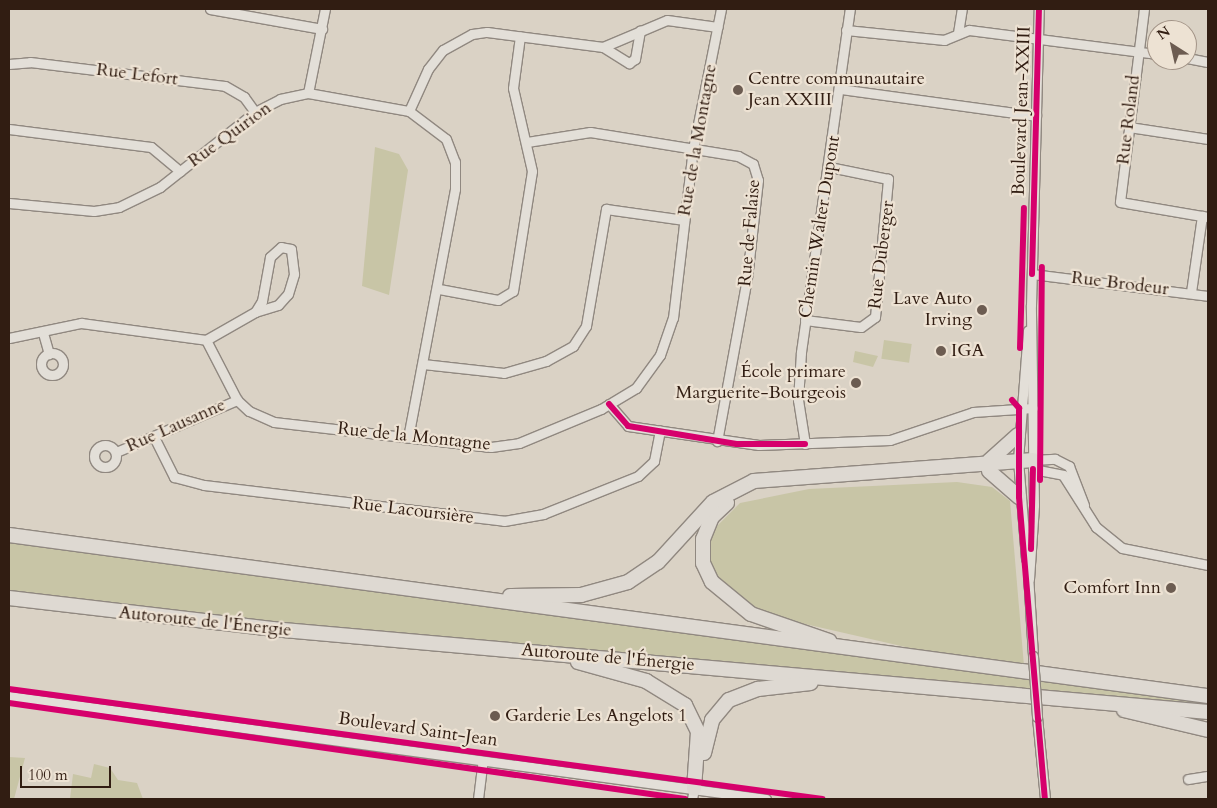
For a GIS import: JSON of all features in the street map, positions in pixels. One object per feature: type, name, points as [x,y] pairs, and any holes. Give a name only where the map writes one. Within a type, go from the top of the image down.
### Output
[{"type":"highway","points":[[1018,435],[988,467],[769,487],[734,498],[712,517],[703,539],[702,558],[709,578],[726,597],[757,617],[858,651],[1208,696]]},
{"type":"highway","points":[[467,597],[573,596],[623,584],[658,562],[717,499],[754,481],[1033,464]]},
{"type":"highway","points":[[988,467],[1019,497]]},
{"type":"highway","name":"Autoroute de l'Énergie","points":[[9,534],[858,651]]},
{"type":"highway","name":"Autoroute de l'Énergie","points":[[9,598],[272,629],[1208,712]]},
{"type":"highway","points":[[538,652],[635,677],[682,702],[697,730],[693,794]]},
{"type":"highway","points":[[693,794],[700,780],[710,724],[726,702],[758,689],[836,679]]},
{"type":"highway","points":[[1095,702],[1208,730]]},
{"type":"street","points":[[210,9],[322,29]]},
{"type":"street","points":[[308,93],[325,9]]},
{"type":"street","name":"Rue de la Montagne","points":[[206,340],[237,400],[249,411],[274,422],[408,438],[491,447],[519,443],[608,404],[636,388],[660,354],[673,318],[693,149],[721,9]]},
{"type":"street","name":"Chemin Walter Dupont","points":[[805,444],[798,398],[805,320],[830,167],[850,9]]},
{"type":"street","points":[[958,33],[962,9]]},
{"type":"street","name":"Boulevard Jean-XXIII","points":[[1029,579],[1033,464],[1031,305],[1039,9]]},
{"type":"street","name":"Rue Roland","points":[[1144,9],[1136,50],[1130,127],[1120,202],[1205,217]]},
{"type":"street","points":[[603,47],[667,20],[718,26]]},
{"type":"street","points":[[409,111],[428,69],[443,50],[472,34],[520,36],[603,47],[630,64],[635,59],[640,30]]},
{"type":"street","points":[[846,30],[944,40],[969,30],[1039,37],[1147,52]]},
{"type":"street","points":[[438,289],[498,300],[513,291],[532,171],[527,142],[513,88],[520,36]]},
{"type":"street","name":"Rue Lefort","points":[[9,64],[30,62],[226,86],[244,97],[255,112]]},
{"type":"street","points":[[840,89],[1036,116]]},
{"type":"street","name":"Rue Quirion","points":[[9,203],[94,211],[119,207],[180,171],[255,112],[280,99],[308,93],[409,111],[436,127],[455,162],[455,189],[438,289],[408,438]]},
{"type":"street","points":[[1130,127],[1208,139]]},
{"type":"street","points":[[9,129],[151,147],[180,171]]},
{"type":"street","name":"Rue de Falaise","points":[[527,142],[590,132],[738,156],[752,164],[758,180],[747,278],[717,441]]},
{"type":"street","name":"Rue Duberger","points":[[805,320],[861,328],[875,317],[888,179],[830,167]]},
{"type":"street","points":[[423,364],[504,373],[568,349],[586,326],[606,209],[684,220]]},
{"type":"street","points":[[1190,292],[1205,217]]},
{"type":"street","points":[[9,338],[81,323],[206,340],[255,312],[278,305],[288,294],[294,274],[291,249],[281,247],[270,257],[262,301],[255,312]]},
{"type":"street","name":"Rue Brodeur","points":[[1032,274],[1190,292],[1208,296]]},
{"type":"street","name":"Boulevard Jean-XXIII","points":[[1031,305],[1019,408],[1018,465],[1019,497],[1029,579],[1040,764],[1045,799]]},
{"type":"street","points":[[43,332],[49,354]]},
{"type":"street","name":"Rue Lausanne","points":[[116,452],[237,400]]},
{"type":"street","points":[[608,404],[623,424],[717,441],[805,444],[895,439],[973,412],[1032,408]]},
{"type":"street","name":"Rue Lacoursière","points":[[154,437],[174,477],[204,485],[504,521],[543,514],[638,476],[654,461],[660,431]]},
{"type":"street","points":[[1033,464],[1057,460],[1069,466],[1087,514],[1109,540],[1129,551],[1208,565]]},
{"type":"street","name":"Boulevard Saint-Jean","points":[[9,696],[483,761],[693,794],[766,799]]},
{"type":"street","points":[[478,799],[483,761]]},
{"type":"street","name":"Boulevard Jean-XXIII","points":[[1039,799],[1040,764]]},
{"type":"street","points":[[1188,779],[1208,776]]},
{"type":"shaded area","points":[[375,147],[399,154],[408,170],[389,295],[362,286]]},
{"type":"shaded area","points":[[884,340],[912,344],[909,363],[881,359]]},
{"type":"shaded area","points":[[855,351],[878,356],[873,367],[853,362]]},
{"type":"shaded area","points":[[957,482],[992,487],[1010,501],[1024,666],[923,651],[770,616],[737,600],[711,568],[707,545],[715,528],[740,503],[809,489]]},
{"type":"shaded area","points":[[9,543],[1206,703],[1207,705],[197,617],[9,591]]},
{"type":"shaded area","points":[[9,757],[25,758],[14,799],[9,799]]},
{"type":"shaded area","points":[[94,764],[110,768],[118,780],[137,783],[143,799],[70,799],[73,774],[91,778]]},
{"type":"cycle path","points":[[1032,274],[1039,9]]},
{"type":"cycle path","points":[[1020,348],[1024,208]]},
{"type":"cycle path","points":[[1040,480],[1042,267]]},
{"type":"cycle path","points":[[1012,400],[1019,408],[1019,497],[1045,799]]},
{"type":"cycle path","points":[[609,404],[628,426],[737,444],[805,444]]},
{"type":"cycle path","points":[[1031,549],[1033,469]]},
{"type":"cycle path","points":[[9,689],[823,799]]},
{"type":"cycle path","points":[[9,703],[685,799]]},
{"type":"place","name":"Centre communautaire Jean XXIII","points":[[738,90]]},
{"type":"place","name":"Lave Auto Irving","points":[[982,310]]},
{"type":"place","name":"IGA","points":[[941,351]]},
{"type":"place","name":"École primare Marguerite-Bourgeois","points":[[856,383]]},
{"type":"place","name":"Comfort Inn","points":[[1171,588]]},
{"type":"place","name":"Garderie Les Angelots 1","points":[[495,716]]}]
